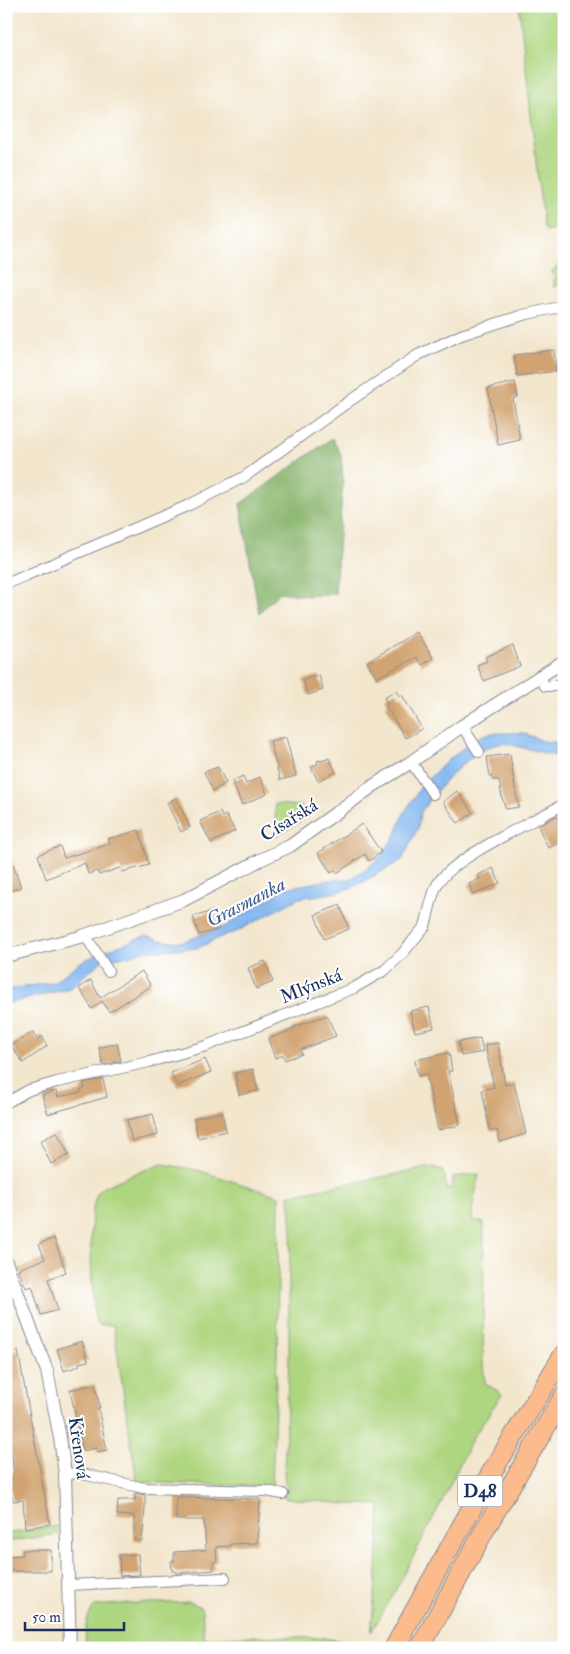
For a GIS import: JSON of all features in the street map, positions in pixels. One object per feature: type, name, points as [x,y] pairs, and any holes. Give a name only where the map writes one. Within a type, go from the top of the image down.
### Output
[{"type":"highway","name":"D48","points":[[394,1648],[490,1475],[564,1354]]},
{"type":"highway","name":"D48","points":[[420,1648],[485,1529],[564,1396]]},
{"type":"street","points":[[6,584],[180,509],[244,477],[351,400],[418,355],[461,335],[524,315],[564,306]]},
{"type":"street","name":"Císařská","points":[[6,956],[85,935],[190,898],[293,844],[373,786],[564,661]]},
{"type":"street","points":[[539,676],[545,686],[564,686]]},
{"type":"street","points":[[462,726],[479,752]]},
{"type":"street","points":[[411,762],[433,794]]},
{"type":"street","name":"Mlýnská","points":[[6,1103],[29,1090],[148,1062],[206,1046],[354,988],[385,970],[421,932],[425,926],[438,885],[447,873],[473,854],[564,804]]},
{"type":"street","points":[[85,935],[108,971]]},
{"type":"street","name":"Křenová","points":[[6,1262],[47,1372],[60,1438],[65,1474],[70,1648]]},
{"type":"street","points":[[65,1474],[78,1473],[144,1488],[266,1491],[283,1494]]},
{"type":"street","points":[[68,1586],[225,1578]]},
{"type":"green space","points":[[519,6],[564,6],[564,233],[562,228],[546,231],[543,225]]},
{"type":"green space","points":[[564,258],[564,281],[554,288],[554,276],[551,273]]},
{"type":"green space","points":[[332,438],[341,454],[343,479],[335,594],[308,596],[280,592],[259,613],[240,504]]},
{"type":"green space","points":[[275,804],[301,806],[304,819],[276,836]]},
{"type":"green space","points":[[162,1164],[197,1170],[279,1196],[277,1356],[272,1487],[137,1482],[113,1325],[99,1325],[95,1319],[91,1230],[96,1197],[101,1189],[126,1177]]},
{"type":"green space","points":[[433,1167],[442,1170],[446,1189],[452,1189],[453,1177],[479,1174],[472,1211],[473,1220],[484,1223],[483,1364],[485,1383],[502,1394],[472,1439],[392,1597],[371,1632],[377,1570],[380,1505],[345,1504],[285,1498],[282,1489],[290,1490],[285,1484],[284,1472],[289,1359],[289,1270],[292,1229],[289,1195]]},
{"type":"green space","points":[[57,1526],[58,1534],[6,1542],[6,1534]]},
{"type":"green space","points":[[189,1602],[200,1606],[202,1610],[204,1638],[250,1636],[323,1638],[347,1642],[355,1648],[86,1648],[87,1621],[95,1606]]},
{"type":"water","points":[[523,733],[543,741],[564,743],[564,758],[504,743],[491,746],[476,753],[453,773],[431,797],[420,814],[418,828],[402,860],[358,885],[339,892],[299,898],[234,933],[227,934],[198,948],[143,951],[129,956],[104,959],[70,988],[6,1004],[6,990],[54,982],[79,963],[147,935],[160,940],[182,942],[224,927],[286,888],[330,880],[350,879],[366,869],[382,855],[396,834],[404,813],[422,785],[469,743],[483,735]]},
{"type":"building","points":[[554,350],[556,371],[517,376],[514,355]]},
{"type":"building","points":[[515,382],[518,397],[513,398],[520,440],[498,445],[488,388]]},
{"type":"building","points":[[417,632],[433,658],[422,665],[417,657],[377,678],[367,662]]},
{"type":"building","points":[[513,645],[520,666],[484,681],[477,665],[487,661],[485,657]]},
{"type":"building","points":[[319,675],[323,690],[308,695],[303,680]]},
{"type":"building","points":[[396,691],[400,697],[402,695],[422,729],[405,738],[386,706],[388,704],[384,698]]},
{"type":"building","points":[[286,737],[296,776],[280,780],[270,741]]},
{"type":"building","points":[[510,754],[519,807],[506,809],[499,780],[492,780],[492,776],[490,776],[487,757]]},
{"type":"building","points":[[329,758],[336,772],[318,781],[311,767],[317,764],[318,760],[322,761]]},
{"type":"building","points":[[218,767],[226,783],[213,791],[204,772]]},
{"type":"building","points":[[243,776],[246,784],[260,777],[267,794],[242,805],[232,781]]},
{"type":"building","points":[[457,791],[473,813],[458,823],[443,802]]},
{"type":"building","points":[[176,798],[190,827],[181,832],[167,803]]},
{"type":"building","points":[[220,812],[222,817],[226,815],[235,831],[211,843],[200,821]]},
{"type":"building","points":[[557,816],[560,823],[564,821],[564,841],[548,848],[538,826]]},
{"type":"building","points":[[362,824],[381,852],[369,861],[365,854],[337,873],[335,870],[331,873],[318,853]]},
{"type":"building","points":[[139,830],[149,865],[122,872],[120,868],[99,875],[97,871],[88,874],[85,863],[46,879],[38,855],[60,846],[64,858],[110,844],[108,839]]},
{"type":"building","points":[[8,850],[21,887],[6,892],[6,851]]},
{"type":"building","points":[[493,868],[500,883],[473,895],[469,884],[480,879],[478,875]]},
{"type":"building","points":[[340,905],[349,929],[324,939],[315,915]]},
{"type":"building","points":[[213,911],[219,929],[199,935],[193,917]]},
{"type":"building","points":[[265,961],[273,982],[256,989],[248,968]]},
{"type":"building","points":[[142,971],[151,986],[109,1012],[102,1001],[92,1009],[79,988],[91,980],[100,998]]},
{"type":"building","points":[[429,1007],[434,1028],[415,1032],[410,1011]]},
{"type":"building","points":[[327,1015],[336,1036],[300,1050],[302,1054],[285,1060],[283,1055],[275,1058],[268,1039]]},
{"type":"building","points":[[33,1032],[37,1039],[42,1036],[47,1046],[23,1063],[11,1045]]},
{"type":"building","points":[[480,1038],[483,1052],[461,1056],[458,1042]]},
{"type":"building","points":[[117,1043],[121,1061],[103,1065],[99,1048]]},
{"type":"building","points":[[498,1043],[505,1085],[514,1083],[526,1134],[500,1142],[497,1130],[490,1131],[482,1090],[494,1087],[485,1045]]},
{"type":"building","points":[[449,1053],[452,1071],[448,1071],[460,1125],[438,1130],[426,1074],[418,1076],[415,1060]]},
{"type":"building","points":[[205,1059],[211,1072],[177,1086],[171,1073]]},
{"type":"building","points":[[253,1069],[258,1091],[239,1095],[235,1073]]},
{"type":"building","points":[[103,1079],[107,1097],[48,1114],[42,1095],[56,1091],[58,1097],[82,1092],[81,1089],[85,1088],[83,1083]]},
{"type":"building","points":[[222,1112],[226,1131],[198,1138],[194,1118]]},
{"type":"building","points":[[153,1114],[158,1135],[132,1141],[127,1120]]},
{"type":"building","points":[[57,1132],[69,1155],[51,1164],[40,1141]]},
{"type":"building","points":[[54,1238],[66,1272],[48,1279],[58,1310],[41,1315],[32,1286],[26,1288],[18,1269],[45,1259],[39,1244]]},
{"type":"building","points":[[82,1341],[88,1361],[79,1363],[79,1366],[64,1371],[57,1349]]},
{"type":"building","points":[[18,1351],[50,1524],[25,1528],[23,1500],[13,1501],[8,1474],[14,1473],[6,1418],[6,1407],[10,1406],[6,1393],[6,1353]]},
{"type":"building","points":[[95,1384],[107,1450],[97,1452],[96,1448],[83,1451],[70,1390]]},
{"type":"building","points":[[135,1493],[145,1495],[142,1541],[134,1540],[134,1516],[117,1515],[118,1500],[135,1500]]},
{"type":"building","points":[[176,1497],[260,1499],[257,1543],[230,1544],[230,1546],[216,1547],[217,1562],[213,1562],[214,1570],[176,1573],[172,1571],[171,1561],[174,1561],[174,1552],[206,1550],[204,1520],[176,1520]]},
{"type":"building","points":[[23,1550],[51,1550],[51,1571],[6,1571],[6,1556],[23,1555]]},
{"type":"building","points":[[138,1554],[140,1575],[120,1576],[119,1555]]},
{"type":"water label","name":"Grasmanka","points":[[246,902]]}]
